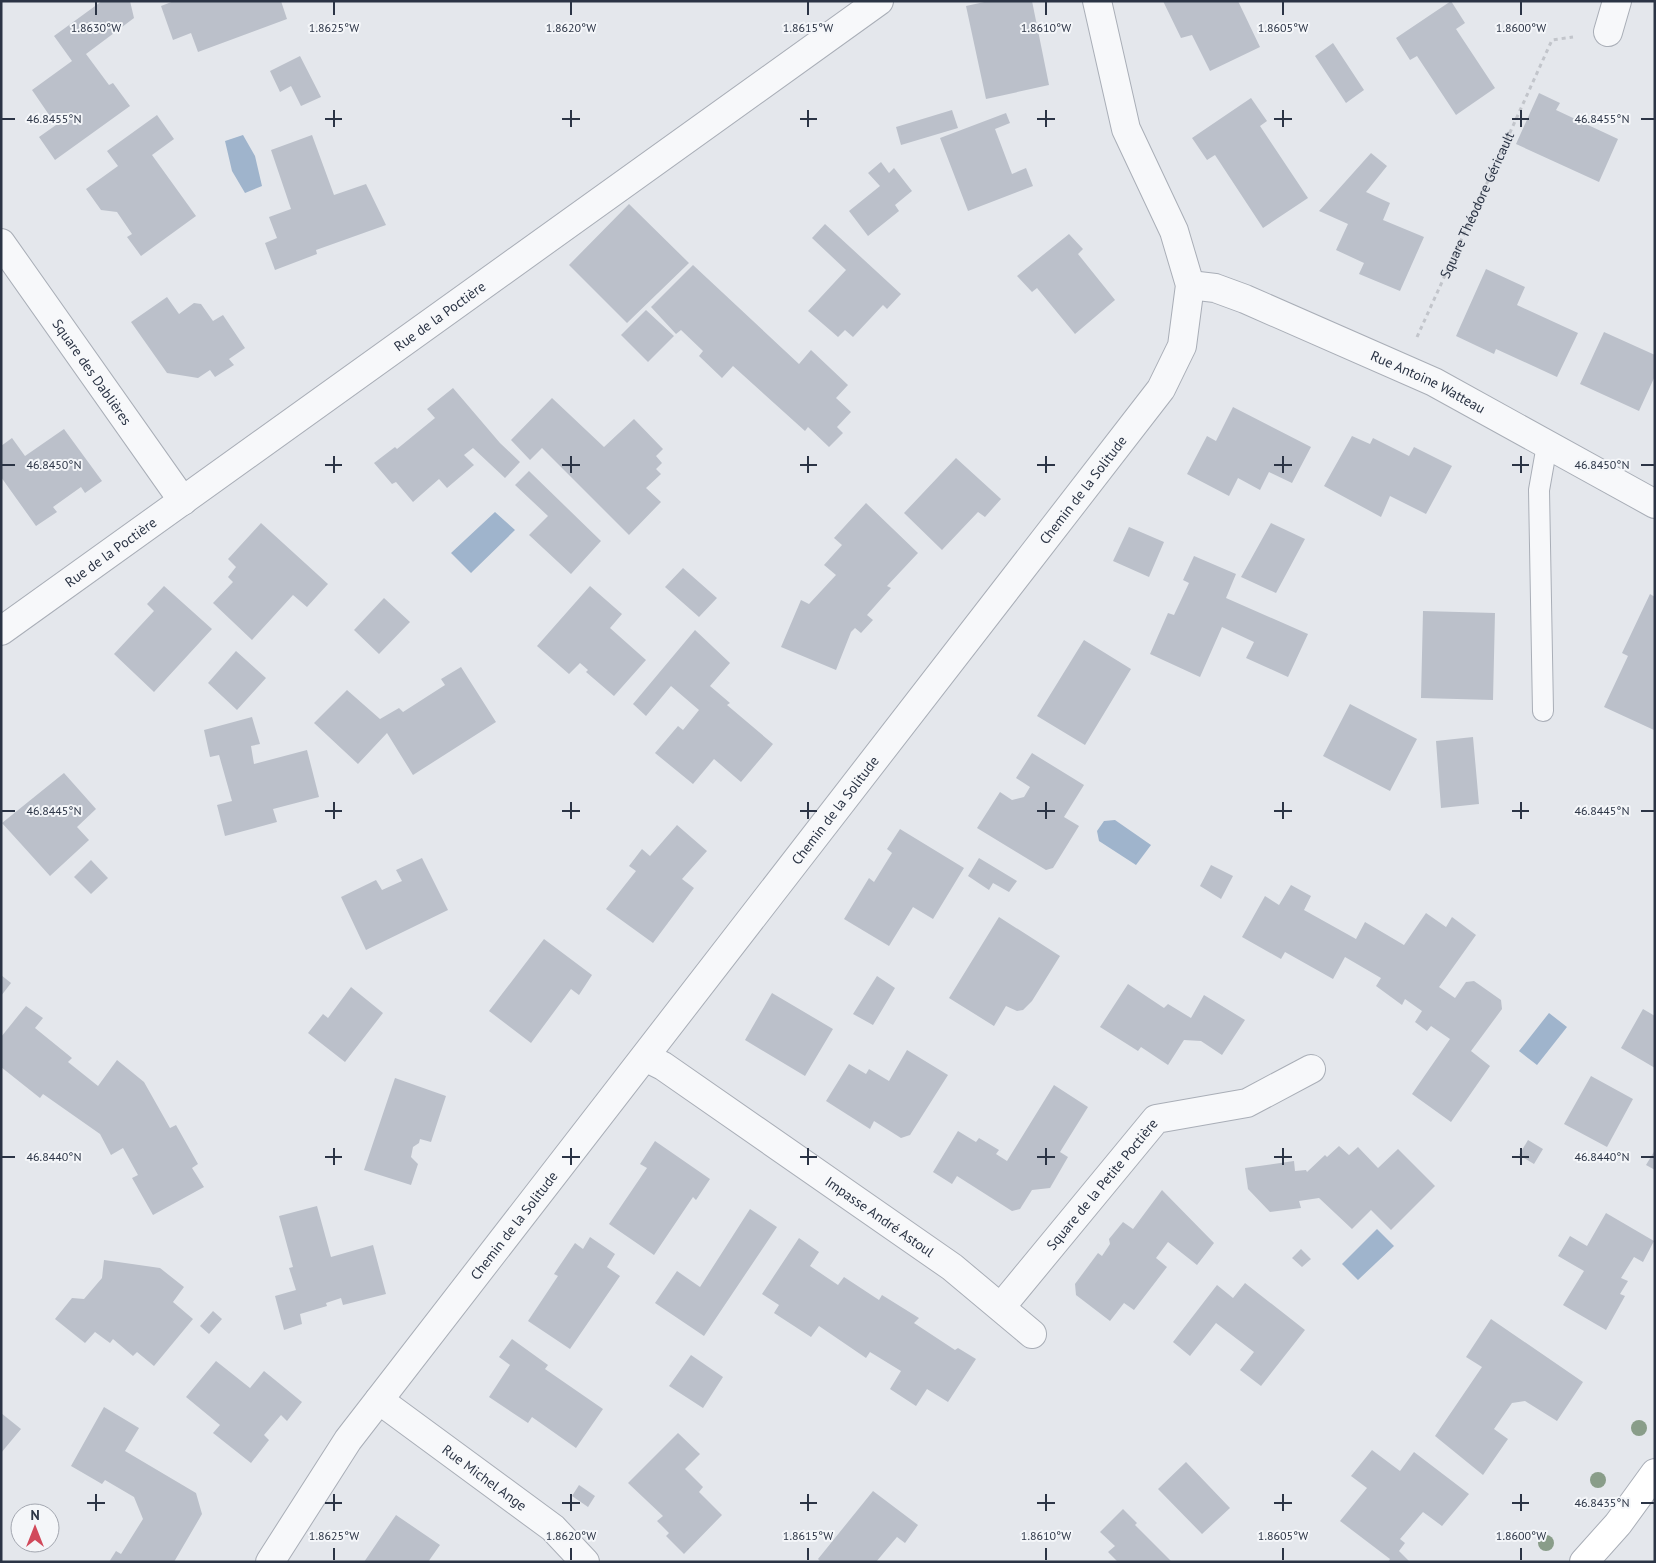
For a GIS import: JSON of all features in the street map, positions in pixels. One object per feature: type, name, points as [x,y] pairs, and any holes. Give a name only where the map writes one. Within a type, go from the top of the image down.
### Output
[{"type":"main road","points":[[1584,1562],[1618,1524],[1655,1473]]},
{"type":"street","name":"Rue de la Poctière","points":[[1,631],[879,1]]},
{"type":"street","name":"Chemin de la Solitude","points":[[270,1562],[318,1485],[379,1400],[1161,389],[1182,346],[1190,285],[1174,231],[1126,129],[1097,1]]},
{"type":"street","points":[[1608,32],[1618,1]]},
{"type":"street","name":"Square des Dablières","points":[[1,243],[183,501]]},
{"type":"street","name":"Rue Antoine Watteau","points":[[1190,285],[1215,288],[1245,299],[1434,382],[1655,504]]},
{"type":"street","name":"Impasse André Astoul","points":[[645,1057],[663,1066],[952,1267],[1032,1334]]},
{"type":"street","name":"Square de la Petite Poctière","points":[[1001,1308],[1156,1118],[1247,1103],[1311,1069]]},
{"type":"street","name":"Rue Michel Ange","points":[[379,1400],[553,1528],[585,1562]]},
{"type":"lane","points":[[1543,711],[1539,490],[1547,445]]},
{"type":"path","name":"Square Théodore Géricault","points":[[1403,368],[1552,40],[1608,32]]},
{"type":"water","points":[[243,135],[255,156],[262,186],[245,193],[232,171],[225,141]]},
{"type":"water","points":[[495,512],[515,530],[471,573],[451,553]]},
{"type":"water","points":[[1115,820],[1151,845],[1136,865],[1099,841],[1097,831],[1104,821]]},
{"type":"water","points":[[1549,1013],[1567,1027],[1537,1065],[1519,1051]]},
{"type":"water","points":[[1377,1229],[1394,1246],[1358,1280],[1342,1264]]},
{"type":"building","points":[[102,1],[130,1],[134,18],[86,54],[109,85],[113,83],[130,106],[55,160],[39,137],[56,125],[32,90],[72,61],[54,36]]},
{"type":"building","points":[[174,1],[281,1],[287,19],[198,52],[191,33],[173,40],[161,6]]},
{"type":"building","points":[[989,1],[1032,1],[1049,85],[986,99],[966,6]]},
{"type":"building","points":[[1163,1],[1238,1],[1260,47],[1210,71],[1192,35],[1181,38]]},
{"type":"building","points":[[1451,1],[1465,23],[1456,29],[1495,88],[1456,115],[1417,56],[1410,60],[1396,38]]},
{"type":"building","points":[[1333,43],[1364,90],[1346,103],[1315,56]]},
{"type":"building","points":[[300,56],[321,97],[301,106],[291,86],[280,92],[270,71]]},
{"type":"building","points":[[1539,93],[1560,103],[1556,110],[1618,139],[1599,182],[1516,144]]},
{"type":"building","points":[[1251,98],[1267,121],[1260,126],[1308,198],[1263,228],[1215,155],[1207,160],[1192,138]]},
{"type":"building","points":[[952,110],[958,128],[901,145],[896,127]]},
{"type":"building","points":[[1006,113],[1010,123],[995,129],[1012,174],[1026,168],[1033,186],[968,211],[940,138]]},
{"type":"building","points":[[157,115],[174,139],[152,155],[196,216],[141,256],[127,237],[132,234],[117,212],[101,210],[86,189],[118,166],[107,151]]},
{"type":"building","points":[[312,135],[334,195],[366,184],[386,225],[316,250],[317,254],[275,270],[265,243],[277,238],[269,217],[291,209],[271,150]]},
{"type":"building","points":[[1371,153],[1387,166],[1366,192],[1390,203],[1383,220],[1424,237],[1400,291],[1359,274],[1364,263],[1336,250],[1348,224],[1319,211]]},
{"type":"building","points":[[881,162],[889,173],[894,168],[912,191],[895,205],[899,211],[868,236],[849,211],[880,186],[868,173]]},
{"type":"building","points":[[629,204],[689,263],[627,323],[569,265]]},
{"type":"building","points":[[825,224],[901,294],[887,309],[883,305],[853,337],[845,330],[838,337],[808,311],[846,270],[812,238]]},
{"type":"building","points":[[1069,234],[1083,249],[1078,254],[1115,300],[1075,334],[1037,288],[1032,292],[1017,276]]},
{"type":"building","points":[[693,265],[799,364],[811,350],[848,385],[836,398],[851,412],[837,427],[843,433],[829,447],[808,427],[805,431],[733,366],[722,378],[699,356],[703,351],[681,330],[676,334],[651,307]]},
{"type":"building","points":[[1486,269],[1525,287],[1517,305],[1578,333],[1557,377],[1496,349],[1494,354],[1456,336]]},
{"type":"building","points":[[167,297],[179,314],[194,303],[201,304],[213,321],[223,315],[245,348],[229,359],[234,365],[215,377],[210,370],[198,378],[167,373],[131,322]]},
{"type":"building","points":[[646,310],[674,336],[648,362],[621,335]]},
{"type":"building","points":[[1604,332],[1655,355],[1655,376],[1639,411],[1580,384]]},
{"type":"building","points":[[453,388],[500,443],[520,462],[505,478],[473,448],[464,455],[474,465],[447,488],[439,479],[413,502],[396,482],[392,484],[374,463],[395,447],[397,449],[435,418],[427,409]]},
{"type":"building","points":[[552,398],[604,447],[634,419],[663,449],[656,456],[662,463],[656,469],[661,474],[646,488],[661,502],[629,535],[542,448],[530,460],[511,440]]},
{"type":"building","points":[[1233,407],[1311,447],[1292,483],[1269,472],[1260,490],[1238,478],[1229,496],[1187,474],[1207,436],[1216,441]]},
{"type":"building","points":[[64,429],[102,481],[85,493],[81,487],[53,507],[57,512],[36,526],[1,477],[1,446],[12,438],[25,456]]},
{"type":"building","points":[[1352,436],[1370,444],[1373,438],[1409,456],[1414,447],[1452,466],[1426,514],[1390,496],[1381,517],[1324,486]]},
{"type":"building","points":[[956,458],[1001,499],[985,517],[978,512],[942,550],[904,513]]},
{"type":"building","points":[[529,471],[601,541],[571,574],[529,535],[548,516],[515,485]]},
{"type":"building","points":[[866,503],[918,553],[887,586],[891,588],[867,615],[873,620],[861,633],[855,628],[851,632],[836,670],[781,647],[801,600],[809,604],[836,575],[824,565],[842,545],[834,538]]},
{"type":"building","points":[[261,523],[328,584],[307,607],[293,595],[252,640],[213,603],[233,582],[228,577],[236,567],[228,559]]},
{"type":"building","points":[[1271,523],[1305,539],[1276,593],[1241,577]]},
{"type":"building","points":[[1129,527],[1164,542],[1149,577],[1113,561]]},
{"type":"building","points":[[1194,556],[1236,574],[1226,598],[1308,634],[1288,677],[1246,658],[1254,642],[1222,627],[1200,677],[1150,654],[1168,613],[1174,615],[1189,583],[1183,580]]},
{"type":"building","points":[[683,568],[717,598],[699,617],[665,587]]},
{"type":"building","points":[[164,586],[212,629],[154,692],[114,654],[154,611],[147,604]]},
{"type":"building","points":[[590,586],[622,614],[610,628],[646,660],[614,696],[586,672],[588,670],[580,663],[569,674],[537,646]]},
{"type":"building","points":[[1650,594],[1655,597],[1654,730],[1604,707],[1628,656],[1622,653]]},
{"type":"building","points":[[384,598],[410,622],[379,654],[354,630]]},
{"type":"building","points":[[1423,611],[1495,613],[1493,700],[1421,698]]},
{"type":"building","points":[[695,630],[730,663],[710,686],[730,703],[727,705],[773,744],[741,782],[714,759],[693,784],[655,753],[678,726],[683,730],[699,710],[671,686],[646,716],[633,704]]},
{"type":"building","points":[[1084,640],[1131,669],[1085,745],[1037,716]]},
{"type":"building","points":[[236,651],[266,678],[237,710],[208,683]]},
{"type":"building","points":[[461,667],[496,722],[413,775],[387,733],[358,764],[314,723],[347,690],[380,719],[399,708],[403,712],[445,685],[441,679]]},
{"type":"building","points":[[1350,704],[1417,739],[1390,791],[1323,756]]},
{"type":"building","points":[[252,717],[260,744],[251,746],[254,764],[307,750],[319,797],[273,809],[277,822],[225,836],[217,805],[232,801],[219,755],[210,757],[204,730]]},
{"type":"building","points":[[1473,737],[1479,804],[1441,808],[1436,741]]},
{"type":"building","points":[[1032,753],[1084,785],[1064,817],[1079,826],[1053,868],[1046,870],[977,828],[1000,792],[1012,800],[1024,797],[1030,787],[1016,778]]},
{"type":"building","points":[[64,773],[96,809],[77,827],[89,840],[50,876],[2,823]]},
{"type":"building","points":[[677,825],[707,851],[682,879],[694,888],[653,943],[606,909],[636,871],[629,866],[642,849],[650,856]]},
{"type":"building","points":[[900,829],[964,868],[933,919],[913,907],[889,946],[844,919],[869,878],[874,882],[892,853],[887,849]]},
{"type":"building","points":[[422,858],[448,910],[366,950],[341,897],[376,880],[382,890],[402,881],[396,870]]},
{"type":"building","points":[[979,858],[1017,881],[1009,892],[993,883],[989,890],[968,876]]},
{"type":"building","points":[[91,860],[108,878],[91,894],[74,877]]},
{"type":"building","points":[[1211,865],[1233,876],[1221,899],[1200,886]]},
{"type":"building","points":[[1291,885],[1311,896],[1304,910],[1356,939],[1365,922],[1404,945],[1426,913],[1446,927],[1452,917],[1476,935],[1439,987],[1455,998],[1466,982],[1474,981],[1501,1000],[1502,1009],[1471,1051],[1490,1066],[1451,1122],[1412,1094],[1450,1039],[1431,1026],[1427,1031],[1415,1022],[1422,1011],[1405,999],[1402,1005],[1376,986],[1381,978],[1345,957],[1333,979],[1285,952],[1281,959],[1242,937],[1265,896],[1279,905]]},
{"type":"building","points":[[999,917],[1060,956],[1032,1001],[1023,1010],[1017,1011],[1006,1006],[994,1026],[949,998]]},
{"type":"building","points":[[544,939],[592,975],[579,995],[571,989],[531,1043],[489,1011]]},
{"type":"building","points":[[1,975],[11,983],[1,996]]},
{"type":"building","points":[[877,976],[895,988],[873,1025],[853,1014]]},
{"type":"building","points":[[1128,984],[1164,1008],[1168,1004],[1191,1018],[1204,995],[1245,1020],[1222,1055],[1201,1041],[1184,1040],[1168,1065],[1141,1047],[1138,1051],[1100,1027]]},
{"type":"building","points":[[351,987],[383,1013],[345,1062],[308,1033],[323,1014],[328,1018]]},
{"type":"building","points":[[772,993],[833,1029],[805,1076],[745,1040]]},
{"type":"building","points":[[26,1006],[43,1018],[35,1028],[72,1058],[68,1062],[98,1086],[117,1060],[144,1082],[170,1128],[176,1125],[198,1164],[192,1168],[204,1187],[153,1215],[132,1178],[138,1175],[123,1148],[111,1155],[100,1134],[43,1094],[40,1098],[1,1067],[1,1037]]},
{"type":"building","points":[[1643,1009],[1655,1016],[1655,1068],[1621,1048]]},
{"type":"building","points":[[907,1050],[948,1075],[910,1135],[901,1138],[874,1121],[870,1129],[826,1101],[849,1064],[866,1074],[869,1069],[889,1081]]},
{"type":"building","points":[[1591,1076],[1633,1099],[1607,1147],[1564,1124]]},
{"type":"building","points":[[395,1078],[446,1096],[431,1142],[420,1139],[419,1143],[413,1147],[411,1157],[418,1164],[411,1185],[364,1170]]},
{"type":"building","points":[[1054,1085],[1088,1107],[1060,1152],[1068,1157],[1050,1188],[1032,1190],[1020,1209],[1012,1211],[957,1176],[952,1184],[933,1172],[958,1131],[976,1142],[979,1138],[999,1150],[996,1154],[1007,1161]]},
{"type":"building","points":[[1528,1140],[1543,1149],[1534,1164],[1519,1155]]},
{"type":"building","points":[[655,1141],[710,1179],[696,1200],[693,1197],[654,1255],[609,1224],[647,1168],[640,1164]]},
{"type":"building","points":[[1339,1146],[1349,1155],[1358,1147],[1378,1168],[1398,1149],[1435,1186],[1391,1230],[1371,1210],[1352,1229],[1319,1198],[1299,1201],[1301,1208],[1270,1212],[1248,1189],[1245,1168],[1294,1161],[1295,1171],[1306,1170],[1307,1172],[1325,1155],[1327,1157]]},
{"type":"building","points":[[1655,1150],[1655,1170],[1646,1165]]},
{"type":"building","points":[[1162,1190],[1214,1243],[1197,1265],[1168,1242],[1156,1258],[1167,1267],[1134,1310],[1124,1303],[1110,1321],[1076,1295],[1075,1284],[1098,1253],[1102,1256],[1110,1244],[1109,1239],[1123,1222],[1133,1229]]},
{"type":"building","points":[[317,1206],[331,1257],[373,1245],[386,1294],[343,1305],[341,1298],[326,1303],[327,1306],[300,1314],[302,1324],[284,1330],[275,1296],[296,1290],[289,1268],[293,1267],[279,1216]]},
{"type":"building","points":[[750,1209],[777,1227],[704,1336],[655,1303],[677,1271],[700,1287]]},
{"type":"building","points":[[1606,1213],[1654,1241],[1643,1262],[1634,1257],[1621,1278],[1628,1281],[1620,1294],[1625,1296],[1606,1330],[1563,1305],[1584,1271],[1558,1256],[1570,1236],[1587,1246]]},
{"type":"building","points":[[590,1237],[615,1254],[607,1267],[620,1276],[570,1349],[528,1321],[558,1276],[554,1274],[575,1243],[583,1249]]},
{"type":"building","points":[[799,1238],[819,1252],[810,1266],[838,1285],[844,1277],[879,1300],[882,1295],[919,1318],[914,1323],[955,1350],[958,1348],[976,1359],[948,1402],[927,1389],[916,1406],[890,1389],[901,1371],[870,1352],[866,1358],[819,1326],[811,1337],[774,1313],[779,1305],[762,1294]]},
{"type":"building","points":[[1301,1249],[1311,1259],[1302,1267],[1292,1258]]},
{"type":"building","points":[[104,1260],[160,1268],[184,1287],[173,1302],[193,1319],[154,1366],[137,1352],[133,1356],[113,1339],[110,1343],[95,1332],[85,1343],[55,1319],[72,1298],[84,1299],[102,1278]]},
{"type":"building","points":[[1245,1283],[1305,1330],[1261,1386],[1240,1370],[1254,1352],[1216,1323],[1190,1356],[1173,1342],[1217,1285],[1233,1298]]},
{"type":"building","points":[[213,1311],[222,1319],[209,1334],[200,1326]]},
{"type":"building","points":[[1491,1319],[1583,1382],[1557,1421],[1525,1401],[1512,1403],[1494,1429],[1508,1439],[1483,1475],[1435,1436],[1482,1367],[1466,1357]]},
{"type":"building","points":[[512,1339],[548,1365],[545,1369],[603,1409],[576,1448],[532,1417],[528,1423],[489,1397],[510,1365],[499,1357]]},
{"type":"building","points":[[691,1355],[723,1377],[703,1408],[669,1386]]},
{"type":"building","points":[[216,1361],[250,1388],[264,1371],[302,1402],[287,1421],[281,1415],[264,1435],[269,1440],[251,1463],[213,1433],[220,1425],[186,1397]]},
{"type":"building","points":[[104,1407],[139,1428],[125,1451],[196,1493],[202,1514],[174,1562],[109,1562],[116,1551],[121,1554],[143,1519],[134,1497],[105,1480],[102,1484],[71,1466]]},
{"type":"building","points":[[1,1413],[21,1429],[1,1453]]},
{"type":"building","points":[[678,1433],[700,1454],[685,1469],[703,1487],[699,1492],[722,1515],[684,1554],[666,1536],[669,1533],[657,1521],[663,1516],[628,1483]]},
{"type":"building","points":[[1372,1450],[1400,1471],[1414,1452],[1469,1494],[1442,1526],[1423,1512],[1400,1539],[1405,1543],[1399,1551],[1410,1562],[1388,1562],[1390,1559],[1340,1521],[1367,1488],[1351,1476]]},
{"type":"building","points":[[1186,1462],[1230,1508],[1202,1534],[1158,1489]]},
{"type":"building","points":[[579,1485],[595,1496],[588,1507],[572,1496]]},
{"type":"building","points":[[873,1491],[918,1525],[905,1543],[897,1537],[876,1562],[821,1562],[818,1559]]},
{"type":"building","points":[[1123,1509],[1137,1523],[1135,1525],[1172,1562],[1118,1562],[1108,1552],[1115,1546],[1100,1532]]},
{"type":"building","points":[[396,1515],[440,1545],[428,1562],[364,1562]]}]
